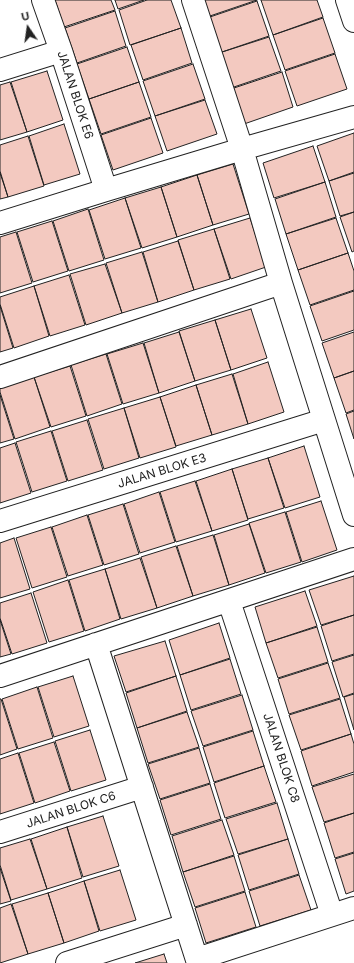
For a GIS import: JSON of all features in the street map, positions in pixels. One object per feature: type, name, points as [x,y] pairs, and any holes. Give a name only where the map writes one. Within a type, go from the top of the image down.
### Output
[{"type":"street","name":"JALAN BLOK E6","points":[[43,0],[61,50],[106,190]]},
{"type":"street","points":[[193,0],[242,149],[280,284],[354,514]]},
{"type":"street","points":[[347,0],[354,21]]},
{"type":"street","points":[[0,70],[61,50]]},
{"type":"street","points":[[0,223],[242,149],[354,117]]},
{"type":"street","points":[[0,377],[280,284]]},
{"type":"street","name":"JALAN BLOK E3","points":[[0,521],[324,420]]},
{"type":"street","points":[[0,676],[354,559]]},
{"type":"street","name":"JALAN BLOK C8","points":[[229,600],[332,915]]},
{"type":"street","points":[[96,644],[197,961],[354,908]]},
{"type":"street","name":"JALAN BLOK C6","points":[[0,832],[142,787]]},
{"type":"street","points":[[67,963],[186,925]]},
{"type":"building","points":[[55,0],[111,0],[115,10],[64,27]]},
{"type":"building","points":[[115,0],[144,0],[118,9]]},
{"type":"building","points":[[147,0],[171,0],[181,28],[130,45],[119,10]]},
{"type":"building","points":[[201,0],[257,0],[207,17]]},
{"type":"building","points":[[261,0],[317,0],[323,17],[273,35]]},
{"type":"building","points":[[257,1],[269,36],[219,53],[207,18]]},
{"type":"building","points":[[115,11],[126,46],[77,63],[65,28]]},
{"type":"building","points":[[323,18],[335,53],[285,70],[273,35]]},
{"type":"building","points":[[181,28],[192,63],[143,80],[131,45]]},
{"type":"building","points":[[269,37],[281,71],[231,88],[219,53]]},
{"type":"building","points":[[127,47],[139,82],[89,99],[77,64]]},
{"type":"building","points":[[335,54],[347,89],[297,106],[285,71]]},
{"type":"building","points":[[193,64],[205,99],[155,116],[143,81]]},
{"type":"building","points":[[47,71],[63,120],[27,132],[11,82]]},
{"type":"building","points":[[282,72],[293,107],[244,124],[231,89]]},
{"type":"building","points":[[10,82],[27,132],[0,140],[0,85]]},
{"type":"building","points":[[139,82],[151,117],[101,134],[89,99]]},
{"type":"building","points":[[205,100],[217,134],[167,151],[155,116]]},
{"type":"building","points":[[151,118],[163,153],[113,170],[101,135]]},
{"type":"building","points":[[64,124],[80,174],[44,185],[29,136]]},
{"type":"building","points":[[354,133],[354,172],[329,181],[317,146]]},
{"type":"building","points":[[28,136],[44,186],[8,197],[0,171],[0,145]]},
{"type":"building","points":[[313,146],[325,182],[274,198],[263,163]]},
{"type":"building","points":[[233,164],[249,214],[213,225],[197,175]]},
{"type":"building","points":[[0,173],[8,197],[0,199]]},
{"type":"building","points":[[354,173],[354,212],[340,216],[329,181]]},
{"type":"building","points":[[197,175],[213,225],[177,237],[161,187]]},
{"type":"building","points":[[325,182],[336,217],[286,234],[275,199]]},
{"type":"building","points":[[161,187],[177,237],[142,248],[125,198]]},
{"type":"building","points":[[125,198],[141,248],[105,259],[89,210]]},
{"type":"building","points":[[88,209],[104,260],[69,271],[53,221]]},
{"type":"building","points":[[354,212],[354,251],[352,252],[340,217]]},
{"type":"building","points":[[250,218],[266,267],[231,279],[214,229]]},
{"type":"building","points":[[336,218],[348,253],[298,270],[286,234]]},
{"type":"building","points":[[52,221],[68,271],[33,282],[17,232]]},
{"type":"building","points":[[214,229],[230,279],[194,290],[178,240]]},
{"type":"building","points":[[16,232],[32,283],[0,293],[0,237]]},
{"type":"building","points":[[178,241],[194,290],[158,302],[143,252]]},
{"type":"building","points":[[142,252],[158,302],[122,313],[106,263]]},
{"type":"building","points":[[348,253],[354,271],[354,290],[310,305],[298,270]]},
{"type":"building","points":[[105,264],[122,313],[86,325],[70,274]]},
{"type":"building","points":[[69,275],[85,325],[50,336],[34,286]]},
{"type":"building","points":[[34,286],[49,336],[14,348],[0,304],[0,297]]},
{"type":"building","points":[[354,291],[354,330],[322,341],[310,306]]},
{"type":"building","points":[[0,306],[13,348],[0,352]]},
{"type":"building","points":[[251,309],[267,358],[231,370],[215,320]]},
{"type":"building","points":[[215,320],[231,370],[195,381],[179,331]]},
{"type":"building","points":[[179,332],[195,381],[159,393],[144,343]]},
{"type":"building","points":[[354,332],[354,371],[334,378],[322,343]]},
{"type":"building","points":[[143,343],[159,393],[123,404],[107,354]]},
{"type":"building","points":[[106,354],[122,404],[87,416],[71,365]]},
{"type":"building","points":[[268,362],[284,412],[248,424],[233,374]]},
{"type":"building","points":[[70,366],[86,416],[51,427],[34,377]]},
{"type":"building","points":[[354,371],[354,410],[346,413],[334,378]]},
{"type":"building","points":[[232,374],[248,424],[212,435],[196,385]]},
{"type":"building","points":[[34,377],[50,427],[15,439],[0,388]]},
{"type":"building","points":[[196,385],[212,435],[176,446],[160,397]]},
{"type":"building","points":[[0,395],[14,439],[0,443]]},
{"type":"building","points":[[160,397],[176,447],[140,458],[124,408]]},
{"type":"building","points":[[124,408],[139,458],[104,469],[88,419]]},
{"type":"building","points":[[354,411],[354,439],[346,414]]},
{"type":"building","points":[[87,420],[103,470],[68,481],[52,431]]},
{"type":"building","points":[[51,431],[67,481],[32,492],[16,442]]},
{"type":"building","points":[[15,443],[31,493],[0,503],[0,448]]},
{"type":"building","points":[[304,446],[320,497],[285,508],[268,458]]},
{"type":"building","points":[[268,458],[284,508],[248,519],[232,469]]},
{"type":"building","points":[[232,469],[248,520],[212,531],[196,481]]},
{"type":"building","points":[[195,481],[212,531],[176,542],[160,492]]},
{"type":"building","points":[[159,492],[175,542],[140,553],[124,504]]},
{"type":"building","points":[[321,501],[337,550],[302,562],[286,512]]},
{"type":"building","points":[[123,504],[139,554],[104,565],[88,515]]},
{"type":"building","points":[[285,512],[301,562],[266,573],[249,523]]},
{"type":"building","points":[[87,515],[103,565],[68,576],[52,527]]},
{"type":"building","points":[[249,524],[265,573],[229,585],[214,535]]},
{"type":"building","points":[[51,527],[67,577],[32,588],[16,538]]},
{"type":"building","points":[[213,535],[229,585],[193,596],[177,546]]},
{"type":"building","points":[[14,538],[30,589],[0,598],[0,543]]},
{"type":"building","points":[[176,546],[193,596],[157,608],[141,557]]},
{"type":"building","points":[[140,558],[157,608],[121,619],[105,569]]},
{"type":"building","points":[[105,569],[120,619],[85,631],[69,580]]},
{"type":"building","points":[[354,576],[354,615],[321,625],[309,590]]},
{"type":"building","points":[[68,580],[84,631],[49,642],[33,592]]},
{"type":"building","points":[[305,591],[317,626],[266,643],[255,607]]},
{"type":"building","points":[[31,593],[47,643],[12,654],[0,618],[0,603]]},
{"type":"building","points":[[354,615],[354,654],[332,661],[321,626]]},
{"type":"building","points":[[0,620],[11,654],[0,657]]},
{"type":"building","points":[[219,623],[230,658],[180,675],[169,640]]},
{"type":"building","points":[[317,627],[328,662],[278,678],[266,643]]},
{"type":"building","points":[[165,641],[176,676],[126,692],[114,656]]},
{"type":"building","points":[[354,655],[354,693],[343,697],[332,662]]},
{"type":"building","points":[[230,659],[241,694],[191,710],[180,675]]},
{"type":"building","points":[[328,663],[340,698],[289,714],[278,679]]},
{"type":"building","points":[[73,676],[89,726],[54,737],[38,687]]},
{"type":"building","points":[[176,676],[187,711],[137,728],[126,693]]},
{"type":"building","points":[[37,687],[53,738],[18,749],[2,699]]},
{"type":"building","points":[[354,694],[354,730],[344,697]]},
{"type":"building","points":[[242,695],[253,730],[203,746],[191,711]]},
{"type":"building","points":[[0,699],[17,749],[0,755]]},
{"type":"building","points":[[340,699],[351,734],[301,750],[289,715]]},
{"type":"building","points":[[187,712],[199,747],[148,763],[137,728]]},
{"type":"building","points":[[90,730],[106,780],[71,791],[55,741]]},
{"type":"building","points":[[253,731],[264,766],[214,782],[203,747]]},
{"type":"building","points":[[351,734],[354,744],[354,772],[312,786],[301,751]]},
{"type":"building","points":[[54,742],[70,791],[35,803],[19,753]]},
{"type":"building","points":[[199,748],[210,783],[160,799],[148,764]]},
{"type":"building","points":[[18,753],[34,803],[0,814],[0,759]]},
{"type":"building","points":[[264,766],[276,802],[225,818],[214,783]]},
{"type":"building","points":[[354,774],[354,813],[324,822],[312,787]]},
{"type":"building","points":[[210,784],[221,819],[171,835],[160,800]]},
{"type":"building","points":[[277,803],[288,839],[238,854],[226,819]]},
{"type":"building","points":[[354,813],[354,852],[335,858],[324,823]]},
{"type":"building","points":[[103,816],[119,866],[83,877],[67,827]]},
{"type":"building","points":[[222,820],[234,855],[183,872],[172,836]]},
{"type":"building","points":[[67,827],[82,878],[47,889],[31,839]]},
{"type":"building","points":[[30,839],[47,889],[11,900],[0,865],[0,848]]},
{"type":"building","points":[[288,839],[299,874],[249,890],[238,855]]},
{"type":"building","points":[[354,853],[354,891],[346,894],[335,859]]},
{"type":"building","points":[[234,856],[245,891],[195,907],[183,872]]},
{"type":"building","points":[[0,868],[11,901],[0,904]]},
{"type":"building","points":[[120,870],[136,920],[100,931],[84,881]]},
{"type":"building","points":[[299,875],[311,910],[260,926],[249,891]]},
{"type":"building","points":[[84,881],[99,931],[64,943],[48,893]]},
{"type":"building","points":[[245,892],[256,927],[206,943],[195,908]]},
{"type":"building","points":[[48,893],[64,943],[28,954],[12,904]]},
{"type":"building","points":[[11,904],[28,954],[0,963],[0,908]]},
{"type":"building","points":[[164,954],[167,963],[135,963]]}]
